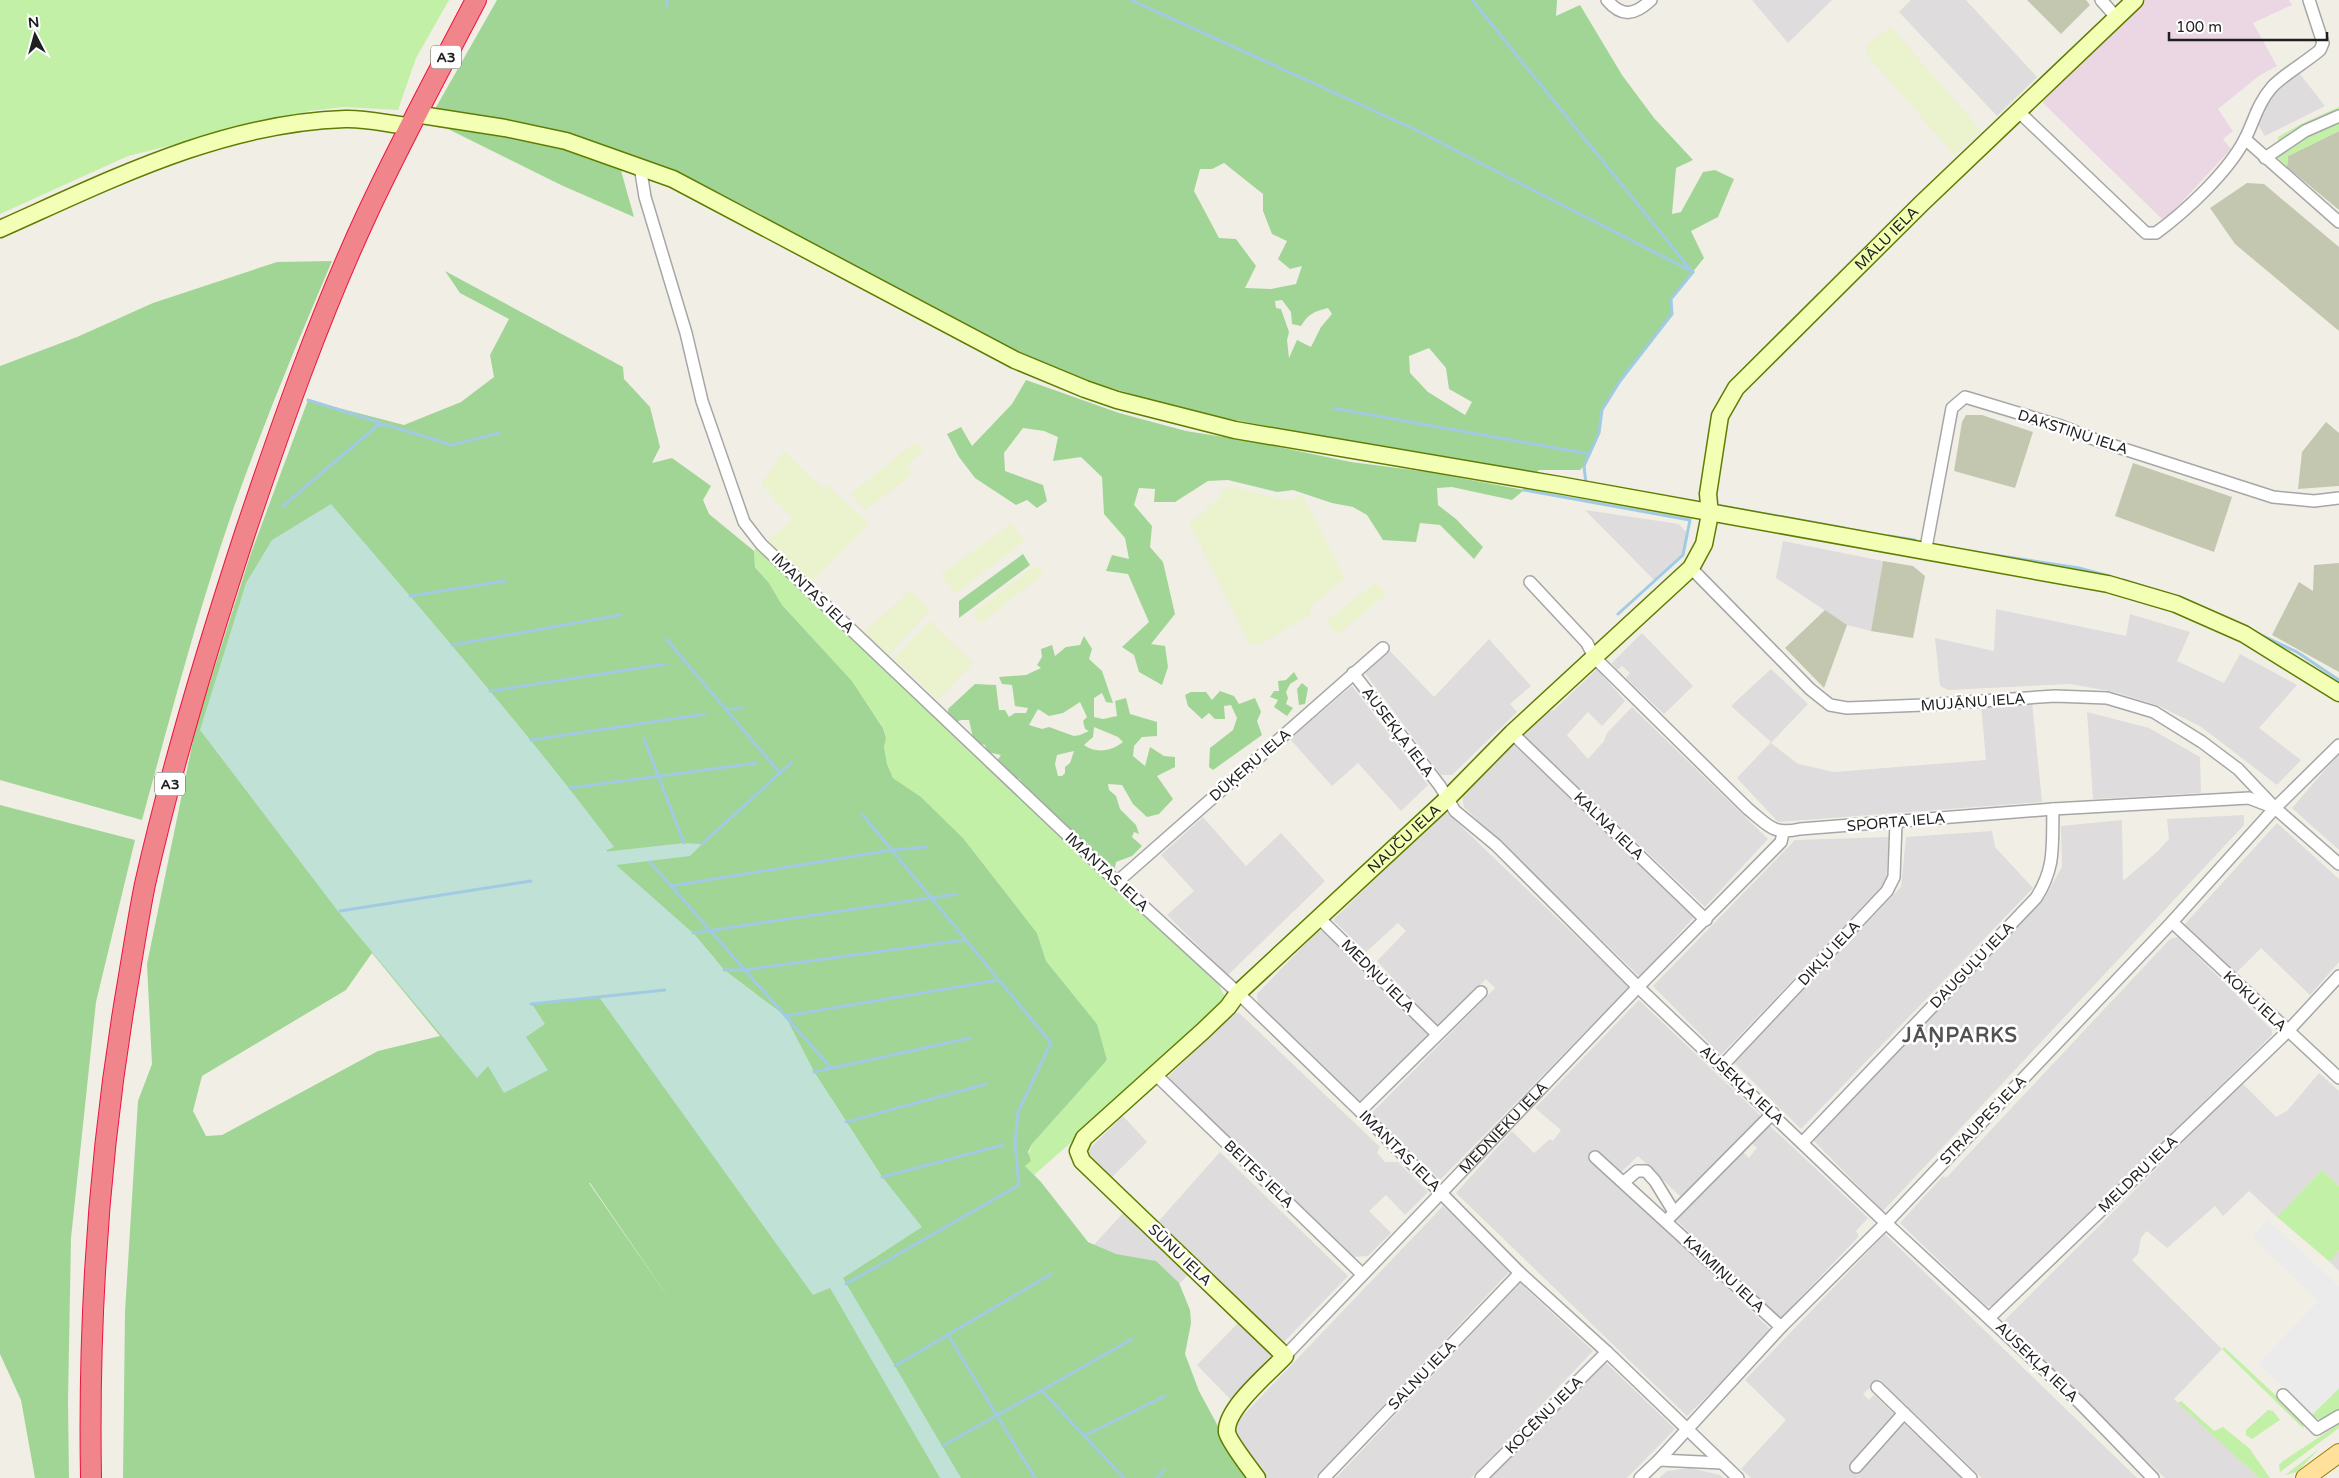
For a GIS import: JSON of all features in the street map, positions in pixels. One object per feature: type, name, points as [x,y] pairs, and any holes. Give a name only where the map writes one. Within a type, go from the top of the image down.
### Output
[{"type":"highway","name":"A3","points":[[91,1478],[90,1373],[102,1167],[118,1038],[147,879],[180,741],[218,614],[265,472],[310,350],[358,236],[412,120],[476,0]]},
{"type":"main road","points":[[2305,1478],[2339,1453]]},
{"type":"street","points":[[1607,0],[1614,9],[1622,12],[1640,10],[1651,0]]},
{"type":"street","points":[[2101,0],[2117,18]]},
{"type":"street","name":"MĀLU IELA","points":[[1710,514],[1708,494],[1720,416],[1736,388],[1921,204],[2135,0]]},
{"type":"street","points":[[2019,112],[2146,233],[2156,234],[2215,180],[2245,139],[2257,110],[2272,87],[2320,50],[2322,43],[2308,0]]},
{"type":"street","points":[[2266,158],[2305,131],[2339,116]]},
{"type":"street","points":[[0,229],[141,166],[204,144],[280,126],[346,119],[412,120],[505,128],[566,140],[673,179],[1015,360],[1084,389],[1116,400],[1235,430],[1559,485],[1710,514],[2108,584],[2176,604],[2244,634],[2339,693]]},
{"type":"street","points":[[2245,139],[2339,222]]},
{"type":"street","name":"IMANTAS IELA","points":[[640,166],[645,196],[686,333],[702,401],[744,522],[761,544],[1117,882],[1238,993],[1360,1111],[1520,1272],[1607,1352],[1738,1478]]},
{"type":"street","name":"DAKSTIŅU IELA","points":[[1925,552],[1952,408],[1965,397],[2061,426],[2096,440],[2274,497],[2314,500],[2339,498]]},
{"type":"street","name":"NAUČU IELA","points":[[1078,1151],[1084,1138],[1228,1007],[1238,993],[1448,798],[1512,733],[1691,568],[1704,544],[1710,514]]},
{"type":"street","name":"MUJĀNU IELA","points":[[1691,568],[1810,689],[1830,705],[1847,708],[2055,696],[2107,698],[2154,712],[2202,742],[2238,769],[2275,808]]},
{"type":"street","points":[[1530,582],[1587,643],[1594,657],[1748,809],[1769,827],[1783,833]]},
{"type":"street","name":"DŪĶERU IELA","points":[[1117,882],[1383,648]]},
{"type":"street","name":"AUSEKĻA IELA","points":[[1353,673],[1448,798],[1455,811],[1496,845],[1638,987],[1773,1113],[1886,1223],[1990,1317],[2079,1402],[2153,1478]]},
{"type":"street","name":"KALNA IELA","points":[[1512,733],[1706,920]]},
{"type":"street","points":[[2339,745],[2275,808],[2339,864]]},
{"type":"street","name":"SPORTA IELA","points":[[1783,833],[1800,829],[2053,809],[2249,798],[2275,808]]},
{"type":"street","name":"STRAUPES IELA","points":[[1640,1478],[1659,1460],[1781,1327],[1886,1223],[2172,922],[2275,808]]},
{"type":"street","name":"DAUGUĻU IELA","points":[[1803,1142],[2036,898],[2046,882],[2052,864],[2053,809]]},
{"type":"street","name":"DIKĻU IELA","points":[[1722,1066],[1888,891],[1894,876],[1896,822]]},
{"type":"street","name":"MEDNIEKU IELA","points":[[1257,1478],[1227,1434],[1232,1411],[1362,1274],[1442,1194],[1638,987],[1781,842],[1783,833]]},
{"type":"street","name":"MEDŅU IELA","points":[[1320,918],[1437,1034]]},
{"type":"street","name":"KOKU IELA","points":[[2172,922],[2287,1032],[2339,1078]]},
{"type":"street","name":"MELDRU IELA","points":[[1990,1317],[2287,1032],[2339,976]]},
{"type":"street","points":[[1360,1111],[1481,992]]},
{"type":"street","name":"BEITES IELA","points":[[1155,1074],[1362,1274]]},
{"type":"street","points":[[1670,1216],[1773,1113]]},
{"type":"street","name":"SŪNU IELA","points":[[1078,1151],[1082,1161],[1285,1356]]},
{"type":"street","name":"KAIMIŅU IELA","points":[[1595,1157],[1624,1182],[1670,1216],[1781,1327]]},
{"type":"street","name":"KAIMIŅU IELA","points":[[1624,1182],[1636,1171],[1646,1172],[1655,1181],[1670,1216]]},
{"type":"street","name":"SALNU IELA","points":[[1324,1478],[1520,1272]]},
{"type":"street","name":"KOCĒNU IELA","points":[[1481,1478],[1607,1352]]},
{"type":"street","points":[[1877,1387],[1971,1478]]},
{"type":"street","points":[[2283,1394],[2317,1430],[2339,1416]]},
{"type":"street","points":[[1856,1468],[1904,1413]]},
{"type":"street","points":[[1659,1460],[1722,1464]]},
{"type":"shaded area","points":[[1752,0],[1832,0],[1788,43]]},
{"type":"shaded area","points":[[1911,0],[1966,0],[2037,77],[1997,116],[1899,12]]},
{"type":"shaded area","points":[[2027,0],[2086,0],[2090,5],[2061,34]]},
{"type":"shaded area","points":[[2146,0],[2289,0],[2292,5],[2253,23],[2277,66],[2260,75],[2218,109],[2233,131],[2223,139],[2231,149],[2164,221],[2042,102]]},
{"type":"shaded area","points":[[1891,27],[1981,131],[1954,155],[1866,53],[1868,44]]},
{"type":"shaded area","points":[[2296,69],[2325,106],[2265,136],[2249,109]]},
{"type":"shaded area","points":[[2339,131],[2339,210],[2287,167],[2288,156]]},
{"type":"shaded area","points":[[2247,183],[2264,184],[2339,247],[2339,331],[2235,244],[2210,208]]},
{"type":"shaded area","points":[[1966,415],[1982,415],[2033,432],[2015,488],[1954,471],[1962,422]]},
{"type":"shaded area","points":[[2326,422],[2339,433],[2339,486],[2298,489],[2302,452]]},
{"type":"shaded area","points":[[915,442],[923,450],[907,466],[912,475],[865,510],[851,494]]},
{"type":"shaded area","points":[[784,451],[823,489],[828,485],[869,524],[809,585],[768,540],[793,519],[761,484]]},
{"type":"shaded area","points":[[2133,463],[2232,497],[2214,552],[2115,516]]},
{"type":"shaded area","points":[[1236,487],[1287,501],[1302,494],[1345,579],[1308,608],[1312,614],[1263,642],[1250,645],[1189,522],[1198,517],[1221,496],[1220,491]]},
{"type":"shaded area","points":[[331,504],[546,759],[614,847],[603,852],[684,843],[702,844],[690,856],[616,865],[693,933],[724,970],[785,1016],[814,1072],[882,1177],[922,1227],[843,1278],[961,1478],[940,1478],[830,1288],[813,1295],[599,997],[532,1004],[545,1024],[526,1037],[548,1070],[504,1093],[488,1066],[477,1078],[337,910],[200,730],[246,583],[272,540]]},
{"type":"shaded area","points":[[1585,510],[1679,524],[1688,534],[1683,554],[1655,581]]},
{"type":"shaded area","points":[[1011,524],[1025,541],[956,593],[940,575]]},
{"type":"shaded area","points":[[1783,541],[1883,561],[1871,631],[1847,625],[1776,578]]},
{"type":"shaded area","points":[[1883,561],[1913,566],[1925,576],[1913,638],[1871,631]]},
{"type":"shaded area","points":[[2339,563],[2339,672],[2272,635],[2299,582],[2313,591],[2314,565]]},
{"type":"shaded area","points":[[1036,565],[1043,574],[980,624],[973,613]]},
{"type":"shaded area","points":[[1376,583],[1386,594],[1337,635],[1327,620]]},
{"type":"shaded area","points":[[910,591],[930,610],[888,656],[864,632]]},
{"type":"shaded area","points":[[1996,609],[2126,636],[2130,614],[2190,632],[2177,661],[2224,683],[2240,654],[2297,685],[2259,728],[2301,760],[2277,785],[2200,726],[2157,705],[2115,692],[2070,684],[1948,690],[1940,686],[1935,638],[1994,651]]},
{"type":"shaded area","points":[[1825,610],[1847,625],[1824,688],[1785,648]]},
{"type":"shaded area","points":[[930,621],[973,663],[938,700],[894,658]]},
{"type":"shaded area","points":[[1642,633],[1693,686],[1664,714],[1626,678],[1630,673],[1622,666],[1617,670],[1612,663]]},
{"type":"shaded area","points":[[1489,639],[1531,686],[1510,704],[1517,712],[1452,775],[1441,775],[1365,673],[1390,651],[1434,697]]},
{"type":"shaded area","points":[[1597,669],[1625,701],[1602,726],[1588,712],[1567,735],[1588,759],[1604,741],[1607,733],[1632,707],[1768,839],[1705,907],[1521,733],[1545,713],[1554,710]]},
{"type":"shaded area","points":[[1771,669],[1808,704],[1771,743],[1798,764],[1834,772],[1986,760],[1981,705],[2032,702],[2042,802],[1778,822],[1737,778],[1771,742],[1731,706]]},
{"type":"shaded area","points":[[1352,686],[1428,785],[1401,811],[1358,763],[1332,786],[1290,739]]},
{"type":"shaded area","points":[[2087,712],[2149,728],[2200,757],[2201,793],[2093,799]]},
{"type":"shaded area","points":[[1514,745],[1694,917],[1640,977],[1464,807],[1462,794],[1486,767],[1492,766]]},
{"type":"shaded area","points":[[2339,754],[2339,850],[2292,808]]},
{"type":"shaded area","points":[[1445,811],[1629,987],[1440,1180],[1371,1114],[1495,988],[1486,979],[1438,1027],[1377,961],[1406,931],[1398,923],[1366,952],[1333,920]]},
{"type":"shaded area","points":[[2244,815],[2244,825],[1883,1211],[1813,1140],[2045,897],[2062,867],[2061,826],[2122,820],[2123,881],[2169,839],[2167,819]]},
{"type":"shaded area","points":[[1203,817],[1246,866],[1281,833],[1325,881],[1228,975],[1167,915],[1194,891],[1161,855]]},
{"type":"shaded area","points":[[2277,823],[2339,879],[2339,962],[2310,995],[2261,948],[2236,973],[2184,925]]},
{"type":"shaded area","points":[[1992,831],[1995,847],[2033,888],[1801,1129],[1734,1063],[1901,887],[1906,837]]},
{"type":"shaded area","points":[[1889,837],[1886,882],[1721,1055],[1653,986],[1795,840]]},
{"type":"shaded area","points":[[1324,930],[1354,963],[1359,965],[1428,1034],[1428,1038],[1362,1104],[1258,1003],[1257,994],[1318,931]]},
{"type":"shaded area","points":[[2178,937],[2272,1030],[2272,1035],[1996,1306],[1986,1306],[1900,1223],[1943,1176],[1946,1178],[2170,939]]},
{"type":"shaded area","points":[[1639,1000],[1762,1117],[1683,1199],[1638,1156],[1618,1175],[1595,1154],[1590,1159],[1769,1328],[1769,1335],[1687,1416],[1456,1193],[1512,1131],[1534,1153],[1550,1139],[1553,1141],[1561,1130],[1535,1108]]},
{"type":"shaded area","points":[[1239,1013],[1380,1147],[1377,1153],[1385,1162],[1398,1162],[1428,1192],[1405,1215],[1386,1195],[1369,1211],[1391,1233],[1368,1256],[1353,1257],[1168,1077],[1231,1014]]},
{"type":"shaded area","points":[[2319,1073],[2339,1091],[2339,1186],[2322,1170],[2277,1217],[2249,1191],[2223,1216],[2215,1206],[2167,1248],[2147,1231],[2141,1238],[2138,1254],[2132,1260],[2222,1349],[2174,1399],[2259,1478],[2165,1478],[2003,1322],[2242,1083],[2276,1117],[2287,1111]]},
{"type":"shaded area","points":[[1123,1116],[1147,1142],[1110,1179],[1084,1154]]},
{"type":"shaded area","points":[[1767,1123],[1868,1218],[1856,1231],[1859,1236],[1780,1319],[1675,1219],[1741,1150],[1749,1158],[1757,1148],[1750,1142]]},
{"type":"shaded area","points":[[1220,1152],[1348,1276],[1280,1346],[1157,1223]]},
{"type":"shaded area","points":[[1443,1206],[1510,1271],[1315,1478],[1268,1478],[1233,1434],[1232,1427]]},
{"type":"shaded area","points":[[1124,1212],[1189,1274],[1141,1322],[1091,1248]]},
{"type":"shaded area","points":[[2268,1220],[2339,1286],[2339,1388],[2312,1415],[2258,1363],[2318,1301],[2252,1237]]},
{"type":"shaded area","points":[[1885,1234],[2137,1478],[1982,1478],[1879,1379],[1863,1394],[1869,1400],[1874,1395],[1896,1416],[1850,1470],[1858,1475],[1903,1423],[1962,1478],[1751,1478],[1741,1469],[1786,1420],[1745,1380]]},
{"type":"shaded area","points":[[2339,1250],[2339,1271],[2330,1262]]},
{"type":"shaded area","points":[[1520,1283],[1593,1351],[1471,1478],[1336,1478]]},
{"type":"shaded area","points":[[1239,1322],[1272,1354],[1231,1400],[1197,1365]]},
{"type":"shaded area","points":[[1603,1360],[1675,1429],[1627,1478],[1491,1478]]},
{"type":"shaded area","points":[[1690,1468],[1720,1475],[1723,1478],[1659,1478],[1667,1471]]},
{"type":"green space","points":[[0,0],[449,0],[416,58],[398,110],[343,107],[309,111],[128,156],[0,214]]},
{"type":"green space","points":[[497,0],[1557,0],[1556,16],[1580,5],[1622,75],[1654,118],[1693,160],[1676,168],[1672,214],[1681,212],[1703,172],[1715,170],[1734,179],[1718,217],[1691,231],[1704,258],[1671,299],[1672,314],[1620,381],[1602,410],[1599,433],[1584,466],[1580,470],[1539,470],[1533,476],[1192,412],[1034,365],[641,159],[506,121],[435,109]],"holes":[[[1224,163],[1263,194],[1263,211],[1272,234],[1287,241],[1278,259],[1290,269],[1302,266],[1296,284],[1271,289],[1245,288],[1256,266],[1236,239],[1219,238],[1194,191],[1200,169],[1212,169]],[[1282,300],[1291,312],[1292,324],[1301,326],[1309,316],[1323,309],[1328,308],[1332,314],[1321,327],[1311,347],[1297,340],[1289,358],[1287,340],[1289,332],[1281,309],[1276,308],[1275,301]],[[1429,348],[1446,368],[1449,389],[1472,402],[1465,415],[1428,392],[1410,373],[1409,356]]]},
{"type":"green space","points":[[2339,107],[2339,110],[2302,127],[2278,141],[2278,137],[2301,124]]},
{"type":"green space","points":[[2339,122],[2339,131],[2288,156],[2287,167],[2278,158],[2288,147],[2296,142]]},
{"type":"green space","points":[[433,123],[481,128],[528,138],[575,151],[620,167],[634,217],[561,185],[448,129],[436,127]]},
{"type":"green space","points":[[332,261],[269,412],[235,504],[197,621],[142,820],[0,780],[0,366],[77,337],[153,303],[277,262]]},
{"type":"green space","points":[[445,271],[623,367],[624,379],[650,407],[660,447],[652,463],[672,458],[711,486],[703,500],[709,514],[754,551],[755,567],[769,583],[782,605],[852,681],[883,728],[886,738],[884,747],[887,764],[893,778],[921,797],[963,838],[1037,933],[1046,961],[1097,1024],[1107,1060],[1032,1144],[1028,1152],[1031,1161],[1025,1166],[1041,1182],[1088,1242],[1116,1254],[1156,1261],[1179,1283],[1190,1310],[1191,1323],[1185,1354],[1199,1391],[1246,1478],[123,1478],[125,1312],[138,1101],[152,1064],[147,964],[196,726],[250,556],[308,400],[404,425],[461,402],[494,377],[490,355],[509,319],[460,293]],"holes":[[[560,789],[606,851],[575,860]],[[693,933],[724,970],[785,1016],[814,1072],[882,1177],[921,1227],[874,1258]],[[372,953],[440,1036],[378,1051],[222,1135],[206,1136],[193,1111],[202,1076],[346,990]],[[589,1183],[590,1183],[677,1310]]]},
{"type":"green space","points":[[1026,380],[1119,413],[1186,431],[1255,442],[1351,462],[1428,472],[1524,490],[1512,500],[1452,487],[1437,488],[1438,505],[1456,519],[1483,547],[1474,559],[1440,525],[1420,523],[1416,542],[1383,540],[1367,515],[1353,507],[1332,503],[1293,490],[1277,492],[1228,480],[1208,481],[1175,502],[1154,502],[1155,489],[1139,488],[1134,505],[1152,526],[1150,547],[1163,562],[1175,614],[1151,644],[1165,646],[1168,667],[1162,685],[1139,672],[1134,655],[1122,647],[1149,622],[1128,574],[1106,571],[1112,555],[1129,559],[1125,538],[1104,514],[1102,477],[1081,457],[1053,461],[1058,437],[1044,431],[1023,428],[1004,453],[1005,471],[1043,485],[1047,501],[1037,508],[1027,500],[1016,505],[975,478],[959,457],[947,434],[961,427],[972,446],[1012,404]]},
{"type":"green space","points":[[757,547],[1219,985],[1226,999],[1152,1071],[1034,1175],[1025,1166],[1032,1144],[1107,1060],[1097,1024],[1046,961],[1037,933],[963,838],[921,797],[893,778],[887,764],[884,747],[886,738],[883,727],[852,681],[782,605],[769,583],[755,566],[754,551]]},
{"type":"green space","points":[[1023,554],[1030,565],[959,618],[959,601]]},
{"type":"green space","points":[[1084,636],[1092,649],[1089,659],[1102,671],[1113,703],[1106,702],[1102,693],[1094,698],[1094,717],[1103,719],[1117,716],[1115,701],[1126,698],[1130,714],[1157,722],[1157,736],[1142,737],[1134,746],[1133,756],[1145,766],[1150,747],[1164,756],[1175,757],[1175,767],[1157,776],[1173,799],[1159,814],[1147,817],[1133,804],[1122,785],[1108,784],[1109,790],[1116,796],[1120,809],[1136,825],[1139,834],[1134,832],[1132,837],[1142,846],[1132,856],[1116,862],[1114,874],[1089,853],[1088,843],[1078,843],[1073,837],[1073,830],[1064,829],[1033,794],[1027,794],[1022,788],[1020,779],[1013,778],[996,762],[1001,755],[987,752],[985,745],[974,742],[969,720],[953,723],[949,719],[948,709],[975,684],[996,685],[999,710],[1005,710],[1009,717],[1015,713],[1026,713],[1028,708],[1015,706],[1012,685],[1002,684],[999,677],[1026,675],[1041,668],[1037,665],[1042,657],[1041,649],[1052,645],[1055,656],[1066,647],[1080,645]],"holes":[[[1080,702],[1087,717],[1083,721],[1085,729],[1089,731],[1074,736],[1049,727],[1042,729],[1029,725],[1038,709],[1049,716],[1063,713]],[[1094,727],[1118,737],[1123,742],[1114,748],[1094,750],[1084,745],[1093,737]],[[1074,751],[1070,763],[1065,767],[1065,773],[1062,776],[1058,776],[1055,764],[1057,755]]]},
{"type":"green space","points":[[1294,672],[1298,679],[1290,684],[1286,692],[1288,698],[1286,704],[1293,708],[1287,716],[1274,707],[1278,700],[1270,697],[1274,691],[1279,691],[1278,681],[1286,680]]},
{"type":"green space","points":[[1302,683],[1308,688],[1305,704],[1299,705],[1297,689]]},
{"type":"green space","points":[[1220,691],[1234,696],[1239,704],[1255,698],[1261,712],[1257,721],[1262,735],[1213,770],[1209,767],[1210,748],[1233,730],[1237,718],[1231,705],[1224,706],[1225,719],[1215,719],[1209,713],[1202,719],[1188,706],[1185,695],[1191,692],[1206,692],[1212,700]]},
{"type":"green space","points":[[0,805],[135,840],[96,1002],[71,1238],[68,1402],[69,1478],[35,1478],[21,1400],[0,1354]]},
{"type":"green space","points":[[2322,1170],[2339,1186],[2339,1250],[2330,1262],[2277,1217]]},
{"type":"green space","points":[[2224,1347],[2301,1419],[2304,1429],[2222,1349]]},
{"type":"green space","points":[[2298,1382],[2325,1402],[2339,1388],[2339,1411],[2322,1420],[2316,1418],[2288,1392]]},
{"type":"green space","points":[[2181,1401],[2214,1431],[2223,1427],[2249,1448],[2270,1478],[2259,1478],[2178,1403]]},
{"type":"green space","points":[[2268,1410],[2273,1411],[2280,1420],[2252,1439],[2246,1435],[2246,1430]]},
{"type":"green space","points":[[2339,1424],[2339,1428],[2280,1472],[2279,1465],[2283,1461]]},
{"type":"green space","points":[[2319,1449],[2297,1472],[2285,1475]]},
{"type":"waterway","points":[[667,0],[667,6]]},
{"type":"waterway","points":[[1131,0],[1414,129],[1693,272]]},
{"type":"waterway","points":[[1472,0],[1691,270]]},
{"type":"waterway","points":[[1586,484],[1584,466],[1599,433],[1602,410],[1620,381],[1672,314],[1671,299],[1693,272]]},
{"type":"waterway","points":[[308,400],[381,423]]},
{"type":"waterway","points":[[1333,408],[1589,454]]},
{"type":"waterway","points":[[283,506],[378,425],[387,425],[452,445],[499,433]]},
{"type":"waterway","points":[[1524,490],[1690,520],[1683,555],[1618,614]]},
{"type":"waterway","points":[[1716,505],[1844,528]]},
{"type":"waterway","points":[[1889,536],[1915,540]]},
{"type":"waterway","points":[[1968,551],[2079,568],[2109,576]]},
{"type":"waterway","points":[[2123,580],[2181,598]]},
{"type":"waterway","points":[[410,596],[505,581]]},
{"type":"waterway","points":[[452,645],[620,615]]},
{"type":"waterway","points":[[2259,634],[2297,652],[2339,680]]},
{"type":"waterway","points":[[666,639],[780,773]]},
{"type":"waterway","points":[[490,691],[666,664]]},
{"type":"waterway","points":[[726,709],[743,708]]},
{"type":"waterway","points":[[531,740],[705,714]]},
{"type":"waterway","points":[[644,739],[684,843]]},
{"type":"waterway","points":[[702,844],[792,762]]},
{"type":"waterway","points":[[570,788],[756,763]]},
{"type":"waterway","points":[[846,1284],[1019,1185],[1015,1143],[1018,1112],[1051,1043],[862,814]]},
{"type":"waterway","points":[[671,886],[892,850],[927,847]]},
{"type":"waterway","points":[[650,862],[831,1068]]},
{"type":"waterway","points":[[340,911],[531,881]]},
{"type":"waterway","points":[[693,933],[957,894]]},
{"type":"waterway","points":[[724,970],[744,970],[965,940]]},
{"type":"waterway","points":[[785,1016],[999,980]]},
{"type":"waterway","points":[[531,1004],[665,990]]},
{"type":"waterway","points":[[814,1072],[970,1038]]},
{"type":"waterway","points":[[846,1122],[986,1084]]},
{"type":"waterway","points":[[882,1177],[1003,1145]]},
{"type":"waterway","points":[[895,1366],[1051,1274]]},
{"type":"waterway","points":[[948,1335],[1035,1478]]},
{"type":"waterway","points":[[943,1446],[1132,1339]]},
{"type":"waterway","points":[[1042,1391],[1124,1478]]},
{"type":"waterway","points":[[1084,1436],[1165,1396]]},
{"type":"waterway","points":[[1157,1478],[1164,1470]]},
{"type":"district","name":"JĀŅPARKS","points":[[1960,1035]]}]
